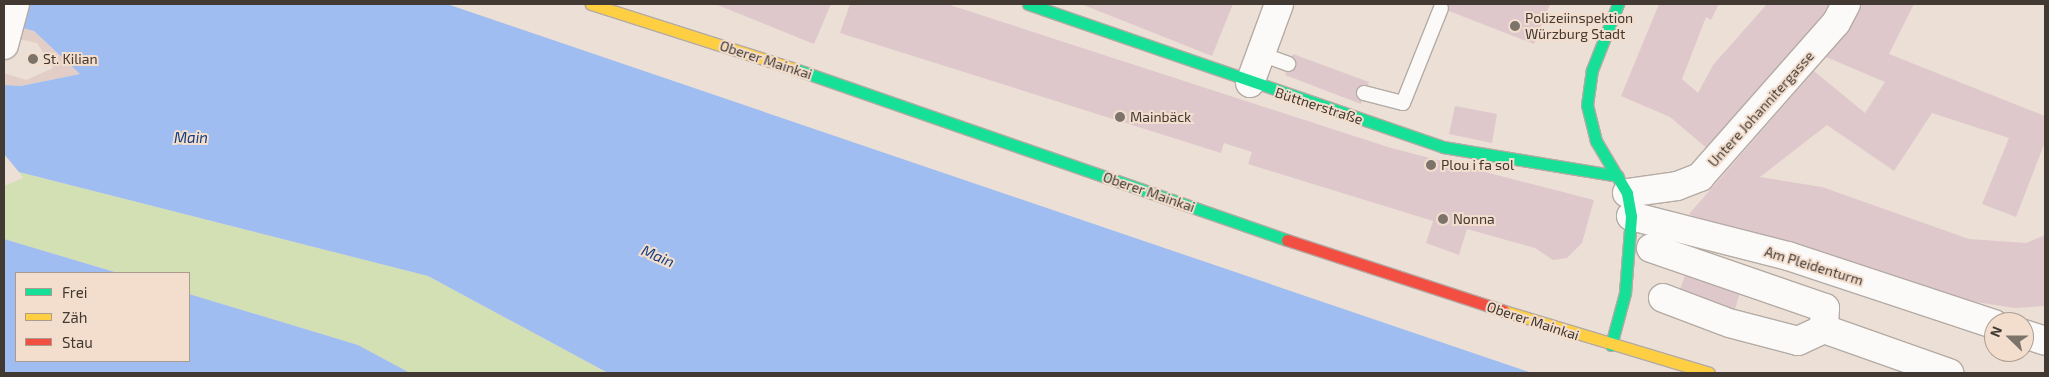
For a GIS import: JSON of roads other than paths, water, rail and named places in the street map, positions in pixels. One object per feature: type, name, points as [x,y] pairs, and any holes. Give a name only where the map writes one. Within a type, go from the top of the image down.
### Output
[{"type":"street","points":[[4,45],[15,4]]},
{"type":"street","name":"Oberer Mainkai","points":[[590,4],[811,74],[1375,271],[1611,345],[1709,373]]},
{"type":"street","name":"Büttnerstraße","points":[[1028,4],[1250,83],[1443,147],[1625,195]]},
{"type":"street","points":[[1250,83],[1280,4]]},
{"type":"street","points":[[1611,345],[1625,293],[1625,195],[1588,124],[1587,106],[1592,70],[1618,4]]},
{"type":"street","name":"Untere Johannitergasse","points":[[1625,195],[1677,186],[1700,177],[1719,158],[1836,23],[1846,4]]},
{"type":"street","name":"Am Pleidenturm","points":[[1625,195],[1788,256],[1984,321]]},
{"type":"street","points":[[1650,248],[1825,308],[1824,328]]},
{"type":"street","points":[[1663,298],[1726,322],[1798,341],[1824,328],[1949,373]]},
{"type":"lane","points":[[1364,93],[1403,103],[1441,8]]},
{"type":"lane","points":[[1261,54],[1288,64]]},
{"type":"water","name":"Main","points":[[4,4],[447,4],[1532,373],[608,373],[428,276],[19,172],[4,154],[4,85],[21,86],[80,74],[34,31],[4,23]]},
{"type":"water","points":[[4,239],[115,272],[15,272],[15,362],[190,362],[190,294],[358,345],[410,373],[4,373]]},
{"type":"place","name":"Polizeiinspektion Würzburg Stadt","points":[[1515,26]]},
{"type":"place","name":"St. Kilian","points":[[33,59]]},
{"type":"place","name":"Mainbäck","points":[[1120,117]]},
{"type":"place","name":"Plou i fa sol","points":[[1431,165]]},
{"type":"place","name":"Nonna","points":[[1443,219]]}]
